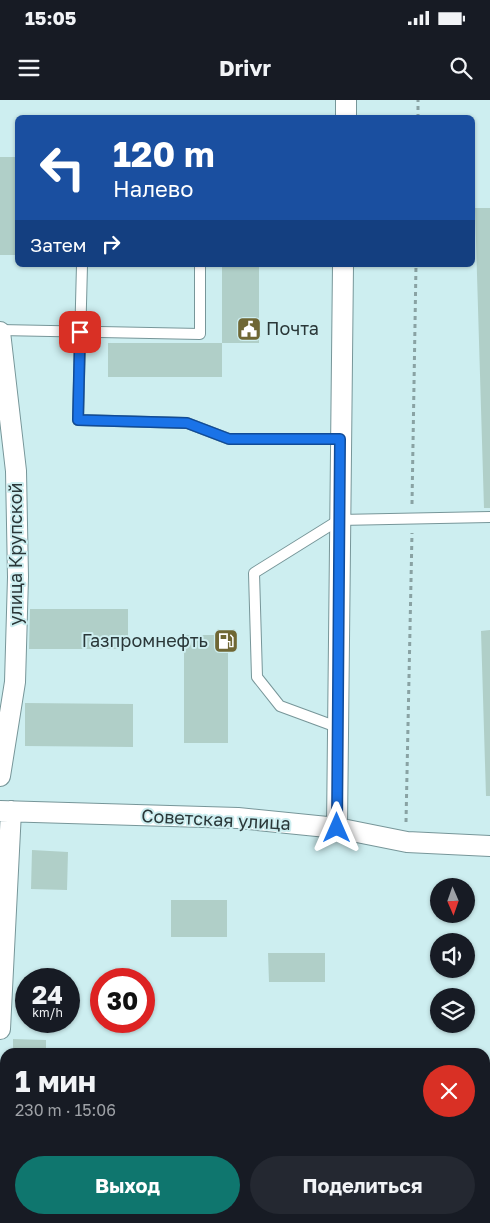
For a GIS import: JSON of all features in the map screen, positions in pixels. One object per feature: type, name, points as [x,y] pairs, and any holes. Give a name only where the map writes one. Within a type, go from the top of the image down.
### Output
[{"type":"street","points":[[346,100],[346,115]]},
{"type":"street","points":[[337,828],[343,267]]},
{"type":"street","name":"улица Крупской","points":[[0,331],[16,472],[18,577],[15,682],[0,776]]},
{"type":"street","points":[[0,1029],[6,811]]},
{"type":"street","name":"Советская улица","points":[[6,811],[238,818],[337,828],[407,842],[490,846]]},
{"type":"lane","points":[[82,267],[78,420],[187,423],[229,439],[340,439]]},
{"type":"lane","points":[[0,331],[200,334],[200,267]]},
{"type":"lane","points":[[337,727],[280,706],[257,677],[254,573],[339,520],[490,517]]},
{"type":"path","points":[[418,100],[418,115]]},
{"type":"path","points":[[407,842],[416,267]]},
{"type":"building","points":[[0,157],[15,157],[15,255],[0,255]]},
{"type":"building","points":[[475,208],[490,208],[490,508],[484,508]]},
{"type":"building","points":[[222,267],[259,267],[259,343],[222,343]]},
{"type":"building","points":[[108,343],[222,343],[222,377],[108,377]]},
{"type":"building","points":[[30,609],[128,609],[128,649],[29,649]]},
{"type":"building","points":[[490,630],[490,796],[486,796],[481,631]]},
{"type":"building","points":[[184,635],[228,635],[228,743],[184,743]]},
{"type":"building","points":[[25,703],[133,704],[133,747],[25,746]]},
{"type":"building","points":[[32,850],[68,852],[67,890],[31,889]]},
{"type":"building","points":[[171,900],[227,900],[227,937],[171,937]]},
{"type":"building","points":[[268,953],[325,953],[325,982],[269,982]]},
{"type":"building","points":[[13,1039],[46,1040],[46,1048],[13,1048]]},
{"type":"place","name":"Почта","points":[[249,329]]},
{"type":"place","name":"Газпромнефть","points":[[226,641]]},
{"type":"route","points":[[80,332],[78,420],[187,423],[229,439],[340,439],[337,828]]}]
